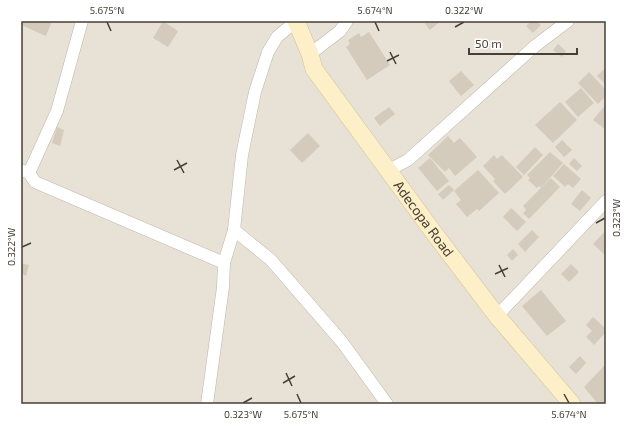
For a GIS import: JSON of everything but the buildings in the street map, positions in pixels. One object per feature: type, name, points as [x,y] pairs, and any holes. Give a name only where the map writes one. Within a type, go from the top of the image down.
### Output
[{"type":"street","points":[[82,21],[57,111],[25,172],[35,182],[224,263]]},
{"type":"street","points":[[207,404],[223,287],[224,263],[234,230],[242,154],[255,92],[268,52],[277,37],[296,21]]},
{"type":"street","name":"Adecopa Road","points":[[296,21],[310,54],[314,69],[497,316],[572,404]]},
{"type":"street","points":[[310,54],[340,31],[347,21]]},
{"type":"street","points":[[389,170],[408,160],[535,46],[568,21]]},
{"type":"street","points":[[497,316],[606,201]]},
{"type":"street","points":[[234,230],[271,260],[342,342],[388,404]]},
{"type":"shaded area","points":[[21,21],[606,21],[606,404],[21,404]]}]
